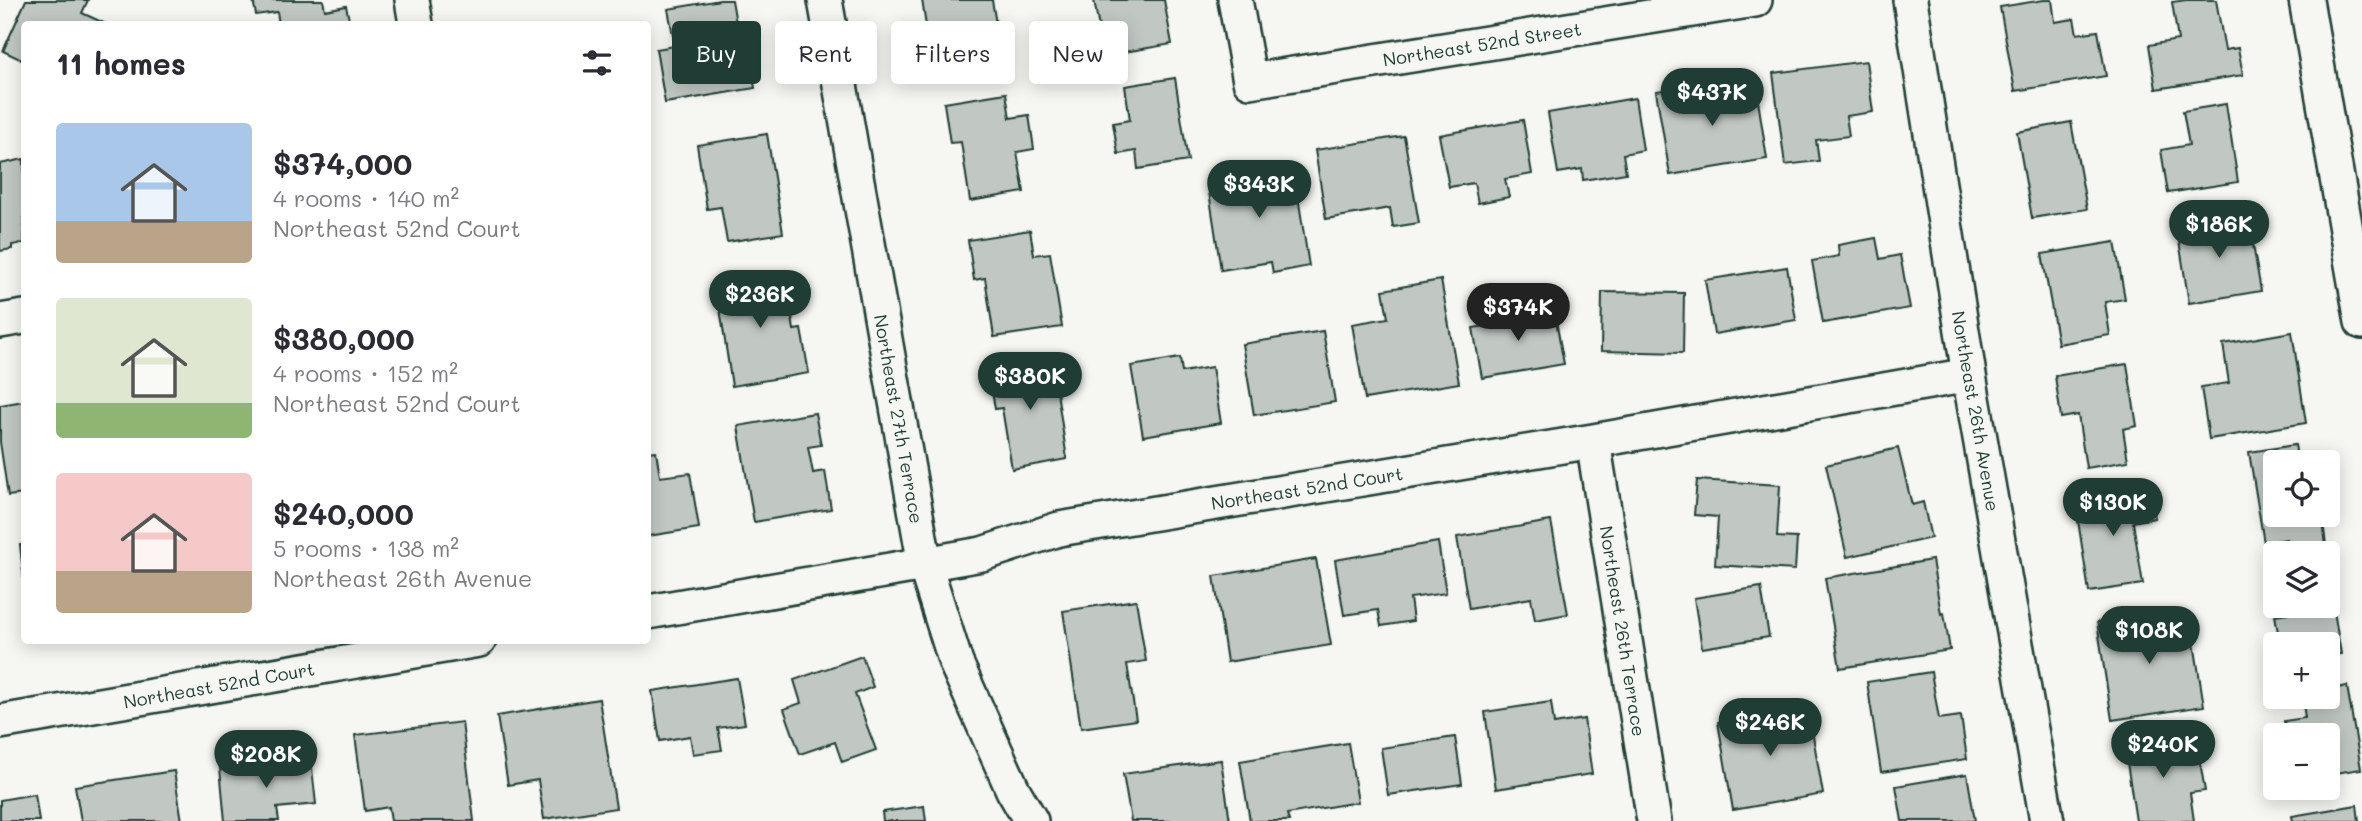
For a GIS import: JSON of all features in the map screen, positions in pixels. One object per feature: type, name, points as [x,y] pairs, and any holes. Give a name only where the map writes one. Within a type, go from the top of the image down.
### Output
[{"type":"street","points":[[412,0],[416,21]]},
{"type":"street","name":"Northeast 27th Terrace","points":[[825,0],[925,565],[956,663],[1013,790],[1031,821]]},
{"type":"street","name":"Northeast 52nd Street","points":[[1235,0],[1250,81],[1755,0]]},
{"type":"street","name":"Northeast 26th Avenue","points":[[1910,0],[1969,375],[2047,821]]},
{"type":"street","points":[[2306,0],[2354,227],[2362,322]]},
{"type":"street","points":[[0,321],[21,318]]},
{"type":"street","name":"Northeast 52nd Court","points":[[651,611],[982,554],[1059,529],[1593,441],[1969,375]]},
{"type":"street","name":"Northeast 26th Terrace","points":[[1593,441],[1654,821]]},
{"type":"street","name":"Northeast 52nd Court","points":[[0,722],[456,644]]},
{"type":"building","points":[[26,0],[88,0],[82,13],[99,21],[21,21],[21,60],[3,51]]},
{"type":"building","points":[[253,0],[323,0],[325,10],[346,6],[349,21],[278,21],[277,12],[256,15]]},
{"type":"building","points":[[732,0],[736,21],[672,21],[672,30],[668,9]]},
{"type":"building","points":[[922,0],[992,0],[996,21],[925,21]]},
{"type":"building","points":[[1094,0],[1164,0],[1172,44],[1128,51],[1128,21],[1098,21]]},
{"type":"building","points":[[2052,0],[2055,22],[2074,19],[2077,34],[2098,31],[2106,76],[2015,91],[2000,7]]},
{"type":"building","points":[[2216,0],[2225,50],[2238,48],[2243,75],[2156,89],[2149,45],[2178,40],[2172,2]]},
{"type":"building","points":[[672,46],[672,84],[754,84],[755,88],[665,103],[656,49]]},
{"type":"building","points":[[1866,61],[1873,112],[1846,116],[1849,136],[1816,140],[1819,161],[1785,165],[1773,73]]},
{"type":"building","points":[[1175,78],[1188,161],[1138,169],[1136,151],[1118,154],[1113,123],[1130,120],[1125,86]]},
{"type":"building","points":[[1755,81],[1767,159],[1670,175],[1656,91],[1685,87],[1687,103],[1713,98],[1711,88]]},
{"type":"building","points":[[1006,93],[1010,118],[1029,115],[1034,149],[1017,152],[1024,192],[970,201],[961,142],[950,143],[944,103]]},
{"type":"building","points":[[1635,98],[1643,150],[1623,154],[1626,173],[1583,180],[1582,169],[1558,173],[1548,113]]},
{"type":"building","points":[[2226,104],[2238,182],[2168,193],[2161,150],[2189,145],[2183,111]]},
{"type":"building","points":[[1523,120],[1532,174],[1505,179],[1509,197],[1478,203],[1474,183],[1449,187],[1439,135]]},
{"type":"building","points":[[2071,122],[2087,209],[2032,218],[2017,132]]},
{"type":"building","points":[[767,134],[783,233],[727,242],[721,207],[707,209],[697,145]]},
{"type":"building","points":[[1404,136],[1419,223],[1393,227],[1390,208],[1326,219],[1315,150]]},
{"type":"building","points":[[21,160],[21,244],[12,245],[12,249],[0,251],[0,164]]},
{"type":"building","points":[[1293,165],[1309,266],[1273,273],[1271,262],[1221,270],[1207,179]]},
{"type":"building","points":[[2248,216],[2261,291],[2189,303],[2177,228]]},
{"type":"building","points":[[1030,230],[1034,255],[1050,253],[1062,327],[994,337],[985,278],[974,280],[968,240]]},
{"type":"building","points":[[1876,238],[1880,259],[1900,255],[1910,308],[1823,323],[1812,261],[1839,256],[1838,245]]},
{"type":"building","points":[[2115,242],[2125,299],[2105,302],[2110,335],[2058,344],[2042,254]]},
{"type":"building","points":[[1787,267],[1796,320],[1714,334],[1705,280]]},
{"type":"building","points":[[785,271],[794,330],[801,329],[809,373],[732,386],[716,283]]},
{"type":"building","points":[[1441,280],[1459,383],[1365,399],[1352,324],[1388,318],[1383,290]]},
{"type":"building","points":[[1602,292],[1684,293],[1683,353],[1601,351]]},
{"type":"building","points":[[1526,302],[1529,319],[1555,315],[1564,364],[1482,378],[1473,328],[1508,322],[1505,305]]},
{"type":"building","points":[[1323,331],[1335,402],[1254,415],[1242,344]]},
{"type":"building","points":[[2292,332],[2306,423],[2209,439],[2201,387],[2229,383],[2223,344]]},
{"type":"building","points":[[1052,358],[1067,459],[1012,469],[1002,408],[995,409],[988,368]]},
{"type":"building","points":[[1180,358],[1182,372],[1212,367],[1221,423],[1143,436],[1131,366]]},
{"type":"building","points":[[2127,364],[2137,426],[2123,429],[2128,461],[2086,468],[2078,415],[2061,418],[2055,376]]},
{"type":"building","points":[[21,402],[21,494],[8,496],[0,442],[0,405]]},
{"type":"building","points":[[815,413],[821,445],[808,447],[813,473],[825,471],[831,509],[754,522],[738,426]]},
{"type":"building","points":[[2295,445],[2296,450],[2263,450],[2263,527],[2324,527],[2325,541],[2264,541],[2249,452]]},
{"type":"building","points":[[1898,448],[1912,505],[1923,502],[1931,538],[1847,557],[1826,465]]},
{"type":"building","points":[[656,451],[660,477],[690,473],[699,528],[651,536],[651,452]]},
{"type":"building","points":[[1697,480],[1780,485],[1777,537],[1797,538],[1795,570],[1715,565],[1718,517],[1694,515]]},
{"type":"building","points":[[2151,489],[2155,518],[2133,522],[2143,584],[2089,592],[2075,501]]},
{"type":"building","points":[[1551,521],[1568,614],[1535,620],[1531,598],[1469,609],[1457,537]]},
{"type":"building","points":[[1438,542],[1446,593],[1410,598],[1413,621],[1381,626],[1378,610],[1344,615],[1335,560]]},
{"type":"building","points":[[1316,559],[1331,645],[1227,662],[1214,576]]},
{"type":"building","points":[[1932,560],[1950,650],[1840,668],[1825,578]]},
{"type":"building","points":[[1761,587],[1769,637],[1702,648],[1694,598]]},
{"type":"building","points":[[1136,600],[1146,661],[1127,664],[1136,720],[1081,728],[1063,611]]},
{"type":"building","points":[[2168,611],[2172,634],[2192,630],[2204,706],[2112,720],[2097,622]]},
{"type":"building","points":[[2276,618],[2335,618],[2337,632],[2278,632]]},
{"type":"building","points":[[862,656],[873,687],[855,694],[876,750],[842,762],[835,742],[800,754],[784,709],[801,703],[794,680]]},
{"type":"building","points":[[1931,672],[1939,719],[1961,716],[1967,759],[1881,772],[1867,682]]},
{"type":"building","points":[[737,678],[745,724],[718,728],[722,750],[693,754],[690,736],[660,741],[652,691]]},
{"type":"building","points":[[2347,686],[2361,769],[2340,772],[2340,723],[2284,721],[2305,718],[2304,709],[2340,709],[2340,687]]},
{"type":"building","points":[[599,699],[616,808],[544,819],[538,780],[508,785],[497,716]]},
{"type":"building","points":[[1551,702],[1554,724],[1584,719],[1592,774],[1496,789],[1485,712]]},
{"type":"building","points":[[1808,707],[1823,794],[1733,810],[1718,722]]},
{"type":"building","points":[[462,722],[474,821],[391,821],[389,807],[365,811],[355,735]]},
{"type":"building","points":[[2178,735],[2182,759],[2199,756],[2205,791],[2190,793],[2194,821],[2136,821],[2124,743]]},
{"type":"building","points":[[1455,737],[1462,784],[1388,795],[1381,748]]},
{"type":"building","points":[[1348,743],[1358,802],[1287,814],[1289,821],[1250,821],[1240,761]]},
{"type":"building","points":[[311,759],[316,804],[277,808],[279,821],[225,821],[220,768]]},
{"type":"building","points":[[1221,760],[1230,821],[1131,821],[1123,774]]},
{"type":"building","points":[[174,771],[182,821],[81,821],[75,786]]},
{"type":"building","points":[[1967,774],[1975,821],[1902,821],[1896,786]]},
{"type":"building","points":[[35,794],[39,821],[0,821],[0,800]]},
{"type":"building","points":[[2357,805],[2359,821],[2293,821],[2292,816]]},
{"type":"building","points":[[924,806],[926,821],[883,821],[882,812]]}]
